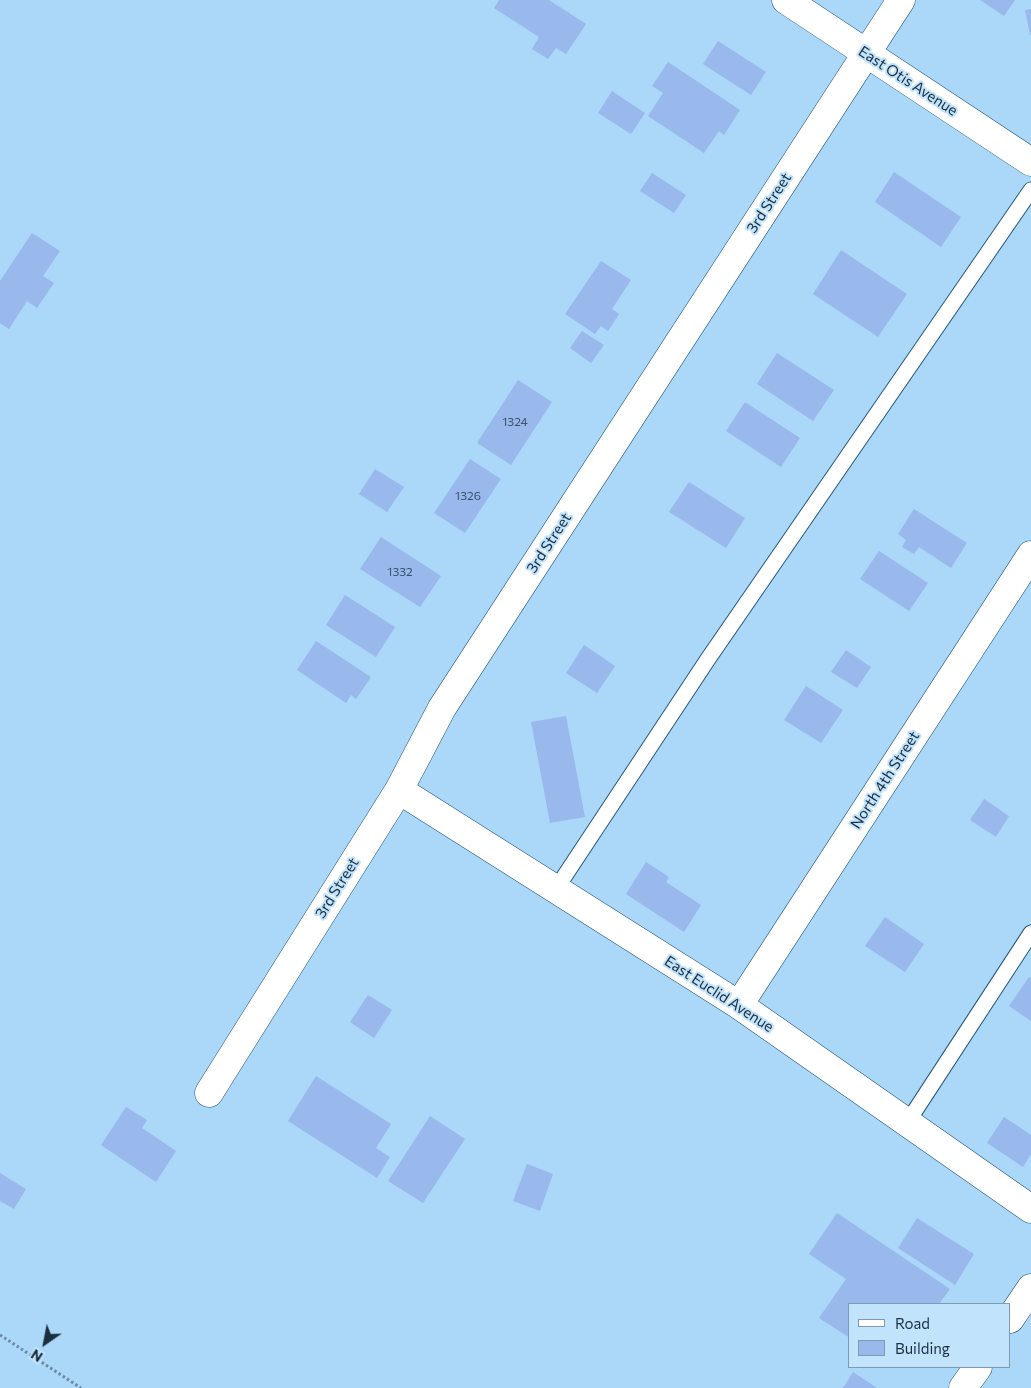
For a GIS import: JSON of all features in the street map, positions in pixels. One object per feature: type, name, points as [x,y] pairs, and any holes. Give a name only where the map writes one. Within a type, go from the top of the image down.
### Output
[{"type":"street","name":"East Otis Avenue","points":[[786,0],[1031,162]]},
{"type":"street","name":"3rd Street","points":[[209,1093],[399,790],[442,708],[902,0]]},
{"type":"street","name":"North 4th Street","points":[[739,1006],[1031,555]]},
{"type":"street","name":"East Euclid Avenue","points":[[399,790],[739,1006],[1031,1209]]},
{"type":"street","points":[[1011,1318],[1031,1288]]},
{"type":"street","points":[[963,1388],[977,1368]]},
{"type":"lane","points":[[556,889],[708,659],[1031,190]]},
{"type":"lane","points":[[908,1123],[1031,933]]},
{"type":"path","points":[[0,1335],[81,1388]]},
{"type":"building","points":[[499,0],[549,0],[586,24],[566,54],[556,48],[548,59],[532,49],[539,37],[494,8]]},
{"type":"building","points":[[980,0],[1015,0],[1004,16]]},
{"type":"building","points":[[1031,9],[1031,35],[1030,35],[1025,10]]},
{"type":"building","points":[[718,41],[766,72],[751,95],[703,64]]},
{"type":"building","points":[[668,62],[740,110],[724,135],[719,131],[704,153],[648,116],[663,93],[652,86]]},
{"type":"building","points":[[612,91],[645,113],[631,134],[598,113]]},
{"type":"building","points":[[894,172],[961,217],[941,247],[875,202]]},
{"type":"building","points":[[652,173],[686,195],[674,213],[640,191]]},
{"type":"building","points":[[32,233],[60,251],[43,276],[54,283],[37,308],[27,301],[9,329],[0,323],[0,281]]},
{"type":"building","points":[[841,250],[907,294],[878,337],[813,294]]},
{"type":"building","points":[[601,261],[631,280],[612,309],[619,314],[608,331],[601,326],[595,334],[565,314]]},
{"type":"building","points":[[582,331],[604,345],[591,363],[570,348]]},
{"type":"building","points":[[777,353],[834,390],[813,421],[757,384]]},
{"type":"building","points":[[518,380],[552,402],[511,465],[477,443]]},
{"type":"building","points":[[745,402],[800,438],[781,467],[726,431]]},
{"type":"building","points":[[470,459],[501,479],[465,533],[434,513]]},
{"type":"building","points":[[375,469],[404,487],[387,512],[359,494]]},
{"type":"building","points":[[689,482],[745,518],[726,548],[669,512]]},
{"type":"building","points":[[914,509],[967,543],[951,568],[919,547],[914,554],[902,547],[906,540],[898,534]]},
{"type":"building","points":[[381,537],[441,576],[420,607],[360,569]]},
{"type":"building","points":[[879,551],[928,583],[909,611],[860,579]]},
{"type":"building","points":[[345,595],[395,627],[376,657],[326,625]]},
{"type":"building","points":[[316,641],[371,677],[356,699],[351,695],[346,703],[297,670]]},
{"type":"building","points":[[584,645],[615,666],[597,693],[566,673]]},
{"type":"building","points":[[846,650],[871,667],[857,688],[831,672]]},
{"type":"building","points":[[806,686],[843,710],[821,743],[784,720]]},
{"type":"building","points":[[566,716],[585,817],[550,823],[531,722]]},
{"type":"building","points":[[984,799],[1009,816],[996,837],[970,820]]},
{"type":"building","points":[[646,862],[669,877],[666,882],[701,905],[684,932],[626,894]]},
{"type":"building","points":[[885,917],[924,944],[905,972],[865,946]]},
{"type":"building","points":[[1029,977],[1031,978],[1031,1021],[1009,1006]]},
{"type":"building","points":[[368,995],[392,1010],[374,1038],[350,1022]]},
{"type":"building","points":[[316,1076],[391,1124],[376,1148],[390,1157],[377,1178],[288,1121]]},
{"type":"building","points":[[126,1107],[147,1120],[142,1128],[176,1151],[156,1182],[101,1145]]},
{"type":"building","points":[[430,1116],[465,1139],[423,1203],[388,1181]]},
{"type":"building","points":[[1004,1117],[1031,1135],[1031,1154],[1023,1167],[987,1143]]},
{"type":"building","points":[[527,1164],[553,1174],[540,1211],[513,1201]]},
{"type":"building","points":[[0,1173],[26,1189],[14,1209],[0,1201]]},
{"type":"building","points":[[837,1213],[950,1289],[940,1303],[848,1303],[848,1337],[819,1318],[846,1279],[809,1254]]},
{"type":"building","points":[[917,1218],[974,1254],[955,1285],[898,1248]]},
{"type":"building","points":[[853,1372],[877,1388],[843,1388]]}]
